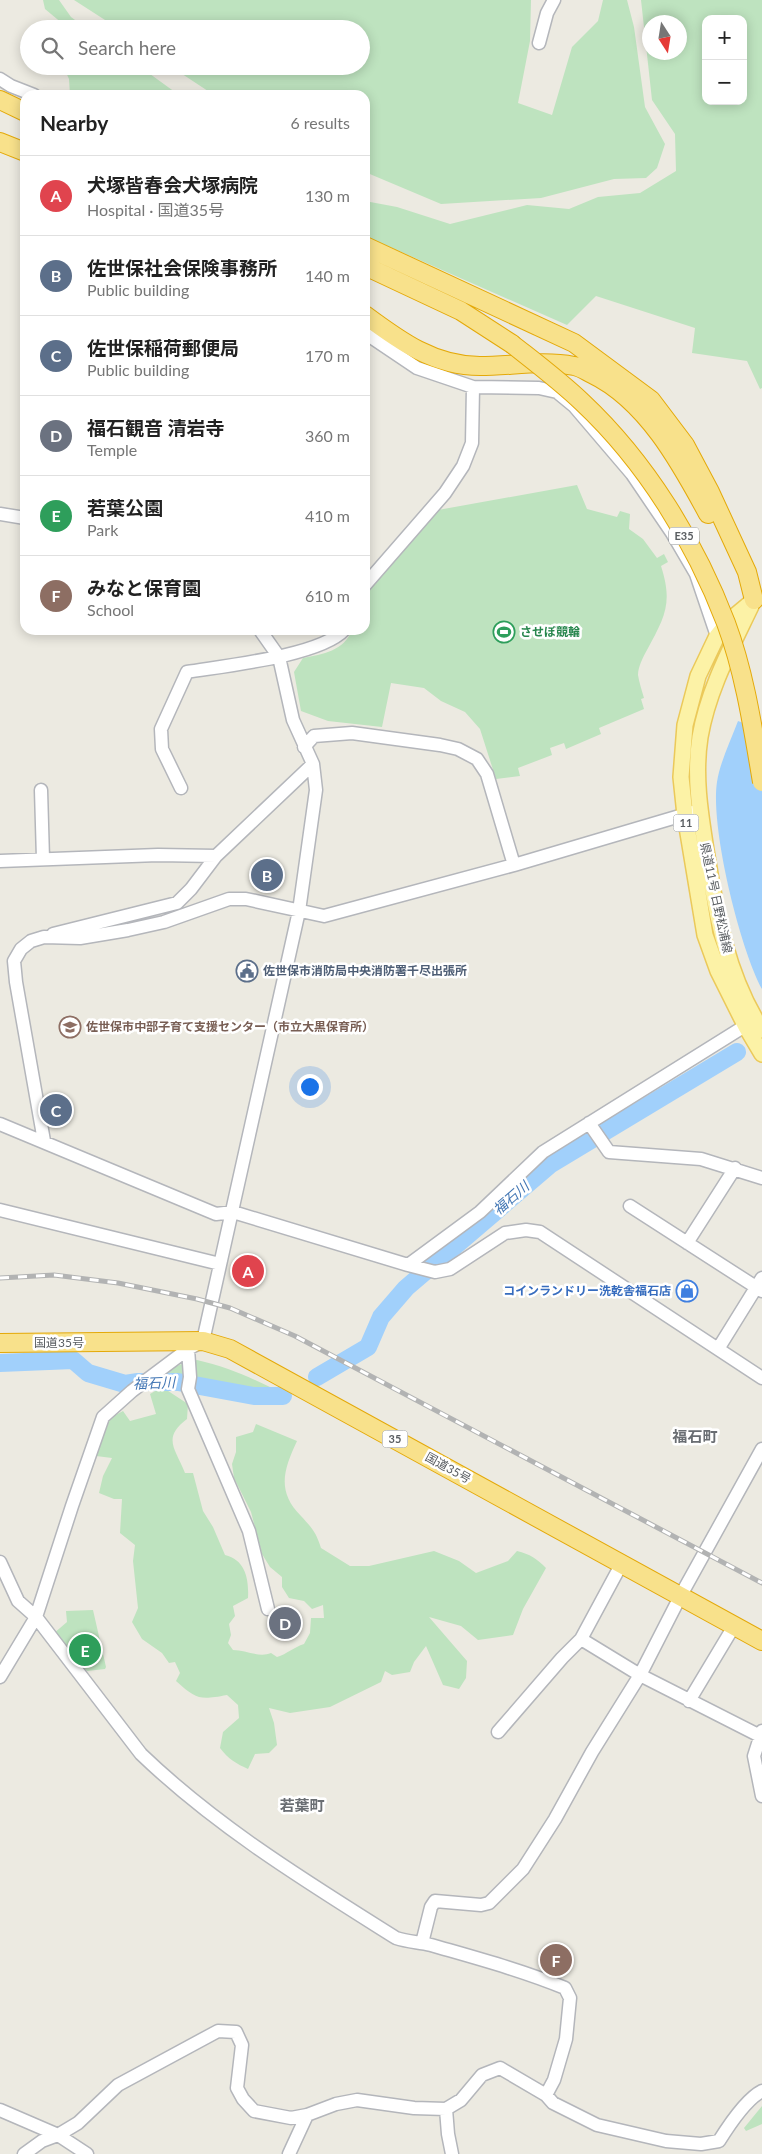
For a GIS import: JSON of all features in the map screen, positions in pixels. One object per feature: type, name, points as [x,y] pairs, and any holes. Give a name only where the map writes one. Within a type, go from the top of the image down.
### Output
[{"type":"highway","points":[[0,100],[20,110]]},
{"type":"highway","points":[[0,142],[20,150]]},
{"type":"highway","points":[[370,248],[574,343],[651,400],[685,445],[710,492],[758,597]]},
{"type":"highway","name":"E35","points":[[370,268],[461,311],[512,344],[559,381],[604,424],[652,485],[678,524],[701,566],[729,633],[750,710],[762,782]]},
{"type":"highway","points":[[370,319],[398,340],[436,360],[478,366],[551,364],[576,366],[609,382],[634,404],[671,452],[712,521],[737,579],[758,597]]},
{"type":"highway","name":"国道35号","points":[[0,1343],[196,1345],[230,1350],[762,1641]]},
{"type":"main road","name":"県道11号 日野松浦線","points":[[754,1026],[718,971],[705,935],[685,815],[681,777],[685,725],[698,676],[717,636],[730,620],[758,597]]},
{"type":"main road","name":"県道11号 日野松浦線","points":[[758,597],[719,673],[707,706],[697,761],[700,810],[711,883],[723,940],[762,1054]]},
{"type":"street","points":[[539,44],[547,13],[554,0]]},
{"type":"street","points":[[0,79],[21,90]]},
{"type":"street","points":[[370,336],[417,368],[473,387],[539,388],[557,392],[574,406],[632,474],[672,533],[696,574],[717,636]]},
{"type":"street","points":[[370,579],[445,493],[463,466],[472,443],[473,387]]},
{"type":"street","points":[[0,514],[20,517]]},
{"type":"street","points":[[264,635],[279,657],[293,720],[313,764],[316,790],[299,911],[233,1212],[196,1345],[189,1383],[249,1532],[268,1609]]},
{"type":"street","points":[[181,788],[162,749],[161,729],[187,672],[279,657],[327,642],[337,635]]},
{"type":"street","points":[[304,747],[314,736],[352,733],[458,749],[476,759],[487,774],[514,864]]},
{"type":"street","points":[[44,1141],[16,982],[14,961],[21,949],[31,941],[81,925],[177,902],[191,889],[216,856],[313,764]]},
{"type":"street","points":[[41,790],[43,859]]},
{"type":"street","points":[[44,937],[80,938],[128,930],[164,922],[229,899],[246,900],[324,916],[514,864],[700,810]]},
{"type":"street","points":[[0,861],[158,855],[216,856]]},
{"type":"street","points":[[408,1266],[480,1212],[543,1152],[591,1126],[754,1026]]},
{"type":"street","points":[[0,1124],[216,1214],[233,1212],[408,1266],[435,1272],[450,1269],[505,1233],[526,1230],[540,1232],[762,1378]]},
{"type":"street","points":[[591,1126],[609,1152],[701,1159],[735,1168],[762,1178]]},
{"type":"street","points":[[687,1243],[735,1168]]},
{"type":"street","points":[[630,1206],[687,1243],[760,1286],[718,1349]]},
{"type":"street","points":[[0,1210],[220,1264]]},
{"type":"street","points":[[0,1677],[36,1617],[103,1418],[132,1391],[196,1345]]},
{"type":"street","points":[[422,1943],[431,1907],[435,1901],[481,1905],[489,1903],[522,1869],[555,1819],[592,1752],[640,1675],[681,1595],[762,1449]]},
{"type":"street","points":[[0,1562],[18,1601],[36,1617],[141,1754],[161,1773],[270,1859],[396,1938],[406,1942],[422,1943],[504,1966],[565,1988],[570,1998],[566,2040],[554,2080],[546,2095]]},
{"type":"street","points":[[498,1732],[562,1658],[581,1640],[622,1563]]},
{"type":"street","points":[[689,1701],[734,1626]]},
{"type":"street","points":[[581,1640],[689,1701],[761,1734],[754,1756],[762,1796]]},
{"type":"street","points":[[24,2154],[42,2141],[58,2136],[78,2123],[118,2085],[218,2031],[236,2032],[242,2045],[237,2088],[243,2099],[254,2111],[291,2118],[307,2115],[336,2104],[357,2100],[414,2108],[446,2109],[462,2100],[482,2075],[500,2068],[546,2095],[554,2103],[596,2125],[666,2141],[700,2144],[719,2141],[748,2102],[762,2091]]},
{"type":"street","points":[[446,2109],[452,2154]]},
{"type":"street","points":[[0,2110],[58,2136],[87,2154]]},
{"type":"street","points":[[289,2154],[307,2115]]},
{"type":"green space","points":[[43,0],[59,0],[75,20],[58,20],[45,9]]},
{"type":"green space","points":[[74,0],[531,0],[530,41],[518,103],[552,115],[572,47],[598,21],[603,0],[627,0],[634,27],[645,107],[665,144],[657,168],[646,178],[614,179],[541,198],[441,204],[370,174],[370,90],[206,90],[184,75],[370,75],[370,20],[105,20]]},
{"type":"green space","points":[[641,0],[762,0],[762,388],[760,389],[747,361],[692,353],[695,328],[596,296],[567,325],[370,238],[370,202],[397,207],[450,224],[527,205],[569,209],[598,197],[640,193],[676,171],[675,134],[652,100],[648,60],[687,60],[687,15],[643,15]]},
{"type":"green space","points":[[67,75],[151,75],[172,90],[70,90]]},
{"type":"green space","name":"させぼ競輪","points":[[577,485],[587,509],[617,517],[620,511],[630,514],[629,529],[643,539],[657,558],[664,554],[668,562],[661,566],[665,579],[667,600],[663,619],[642,659],[638,672],[644,698],[641,699],[644,709],[599,728],[601,734],[566,749],[564,743],[550,748],[552,755],[518,768],[520,776],[496,779],[480,729],[465,712],[441,701],[424,688],[391,683],[382,727],[328,721],[301,711],[294,672],[303,658],[332,650],[344,643],[349,635],[370,635],[370,587],[375,578],[438,510]]},
{"type":"green space","points":[[197,1360],[241,1374],[282,1393],[279,1397],[166,1376],[175,1367]]},
{"type":"green space","points":[[162,1387],[188,1404],[187,1419],[179,1426],[173,1438],[175,1450],[185,1473],[193,1473],[203,1511],[213,1527],[225,1555],[238,1561],[247,1578],[248,1598],[233,1606],[235,1616],[229,1624],[231,1635],[228,1643],[233,1650],[262,1655],[271,1653],[277,1657],[304,1644],[310,1633],[311,1618],[324,1618],[323,1605],[312,1609],[304,1601],[289,1598],[282,1587],[282,1577],[270,1567],[262,1554],[251,1512],[234,1478],[232,1464],[236,1452],[236,1437],[253,1432],[256,1424],[297,1441],[286,1470],[285,1489],[288,1498],[293,1507],[313,1530],[321,1548],[350,1566],[369,1566],[434,1551],[459,1561],[476,1573],[508,1561],[517,1551],[530,1555],[540,1562],[546,1568],[523,1609],[513,1635],[478,1640],[461,1626],[429,1617],[467,1661],[466,1678],[459,1689],[443,1685],[426,1646],[414,1662],[410,1672],[392,1675],[385,1671],[381,1682],[330,1707],[290,1713],[269,1708],[274,1723],[277,1745],[269,1753],[255,1754],[248,1769],[233,1761],[220,1748],[223,1732],[239,1718],[238,1705],[227,1695],[205,1698],[189,1692],[176,1681],[180,1673],[175,1662],[169,1663],[162,1653],[142,1639],[132,1622],[138,1608],[133,1561],[135,1545],[120,1533],[122,1499],[114,1499],[99,1493],[103,1476],[112,1458],[96,1456],[96,1445],[106,1420],[123,1411],[130,1421],[156,1414],[150,1394]]},
{"type":"green space","points":[[93,1610],[106,1667],[105,1669],[87,1671],[53,1634],[67,1622],[66,1611]]},
{"type":"green space","points":[[762,2106],[762,2124],[746,2131],[744,2128]]},
{"type":"water","points":[[738,721],[762,730],[762,989],[753,970],[736,918],[722,857],[718,828],[716,802],[718,774]]},
{"type":"waterway","name":"福石川","points":[[317,1377],[368,1347],[381,1317],[406,1288],[551,1164],[737,1052]]},
{"type":"waterway","name":"福石川","points":[[0,1363],[73,1360],[88,1373],[125,1384],[138,1382],[178,1382],[254,1396],[283,1396]]},
{"type":"railway","points":[[0,1278],[54,1275],[118,1283],[197,1299],[230,1308],[295,1336],[762,1583]]},
{"type":"place","name":"させぼ競輪","points":[[504,632]]},
{"type":"place","name":"佐世保社会保険事務所","points":[[267,875]]},
{"type":"place","name":"佐世保市消防局中央消防署千尽出張所","points":[[247,971]]},
{"type":"place","name":"佐世保市中部子育て支援センター（市立大黒保育所）","points":[[70,1027]]},
{"type":"place","name":"佐世保稲荷郵便局","points":[[56,1110]]},
{"type":"place","name":"犬塚皆春会犬塚病院","points":[[248,1271]]},
{"type":"place","name":"コインランドリー洗乾舎福石店","points":[[687,1291]]},
{"type":"place","name":"福石観音 清岩寺","points":[[285,1623]]},
{"type":"place","name":"若葉公園","points":[[85,1650]]},
{"type":"place","name":"みなと保育園","points":[[556,1960]]},
{"type":"district","name":"福石町","points":[[695,1437]]},
{"type":"district","name":"若葉町","points":[[302,1806]]}]
